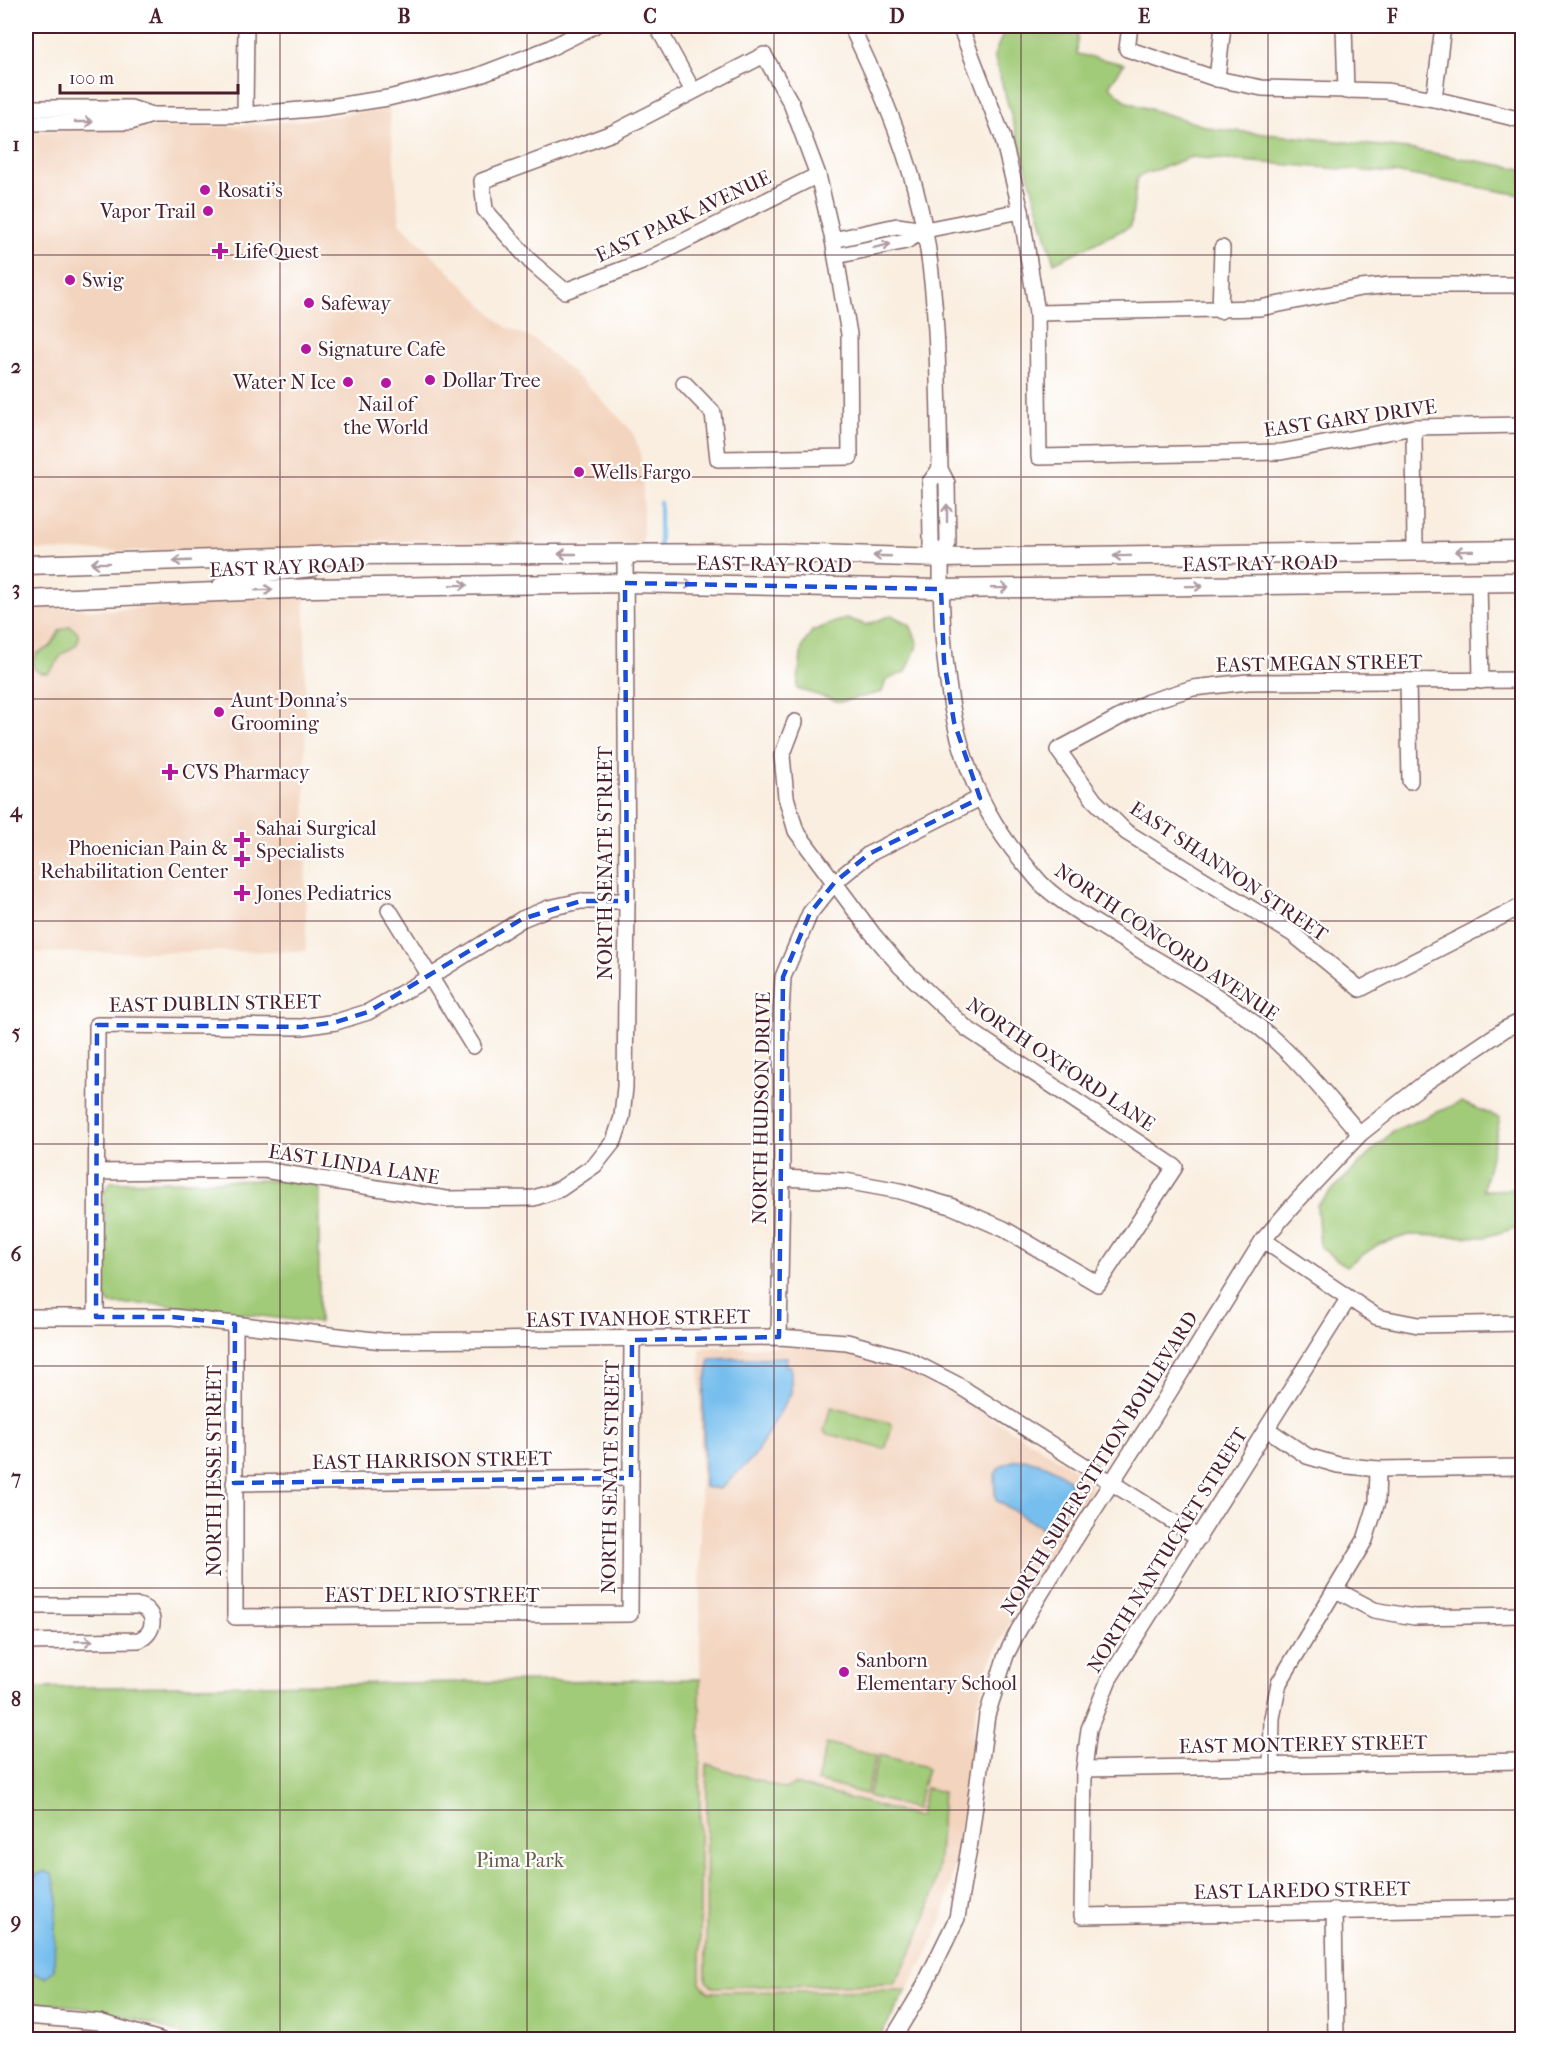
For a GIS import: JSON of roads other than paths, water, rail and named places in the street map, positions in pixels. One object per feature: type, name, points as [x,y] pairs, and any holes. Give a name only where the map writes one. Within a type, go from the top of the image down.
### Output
[{"type":"main road","name":"EAST RAY ROAD","points":[[26,565],[346,555],[783,553],[940,558],[1522,550]]},
{"type":"main road","points":[[206,592],[259,573],[333,565],[342,561],[346,555]]},
{"type":"main road","name":"EAST RAY ROAD","points":[[26,600],[314,588],[626,583],[941,589],[1522,582]]},
{"type":"street","points":[[245,115],[246,26]]},
{"type":"street","points":[[26,123],[131,122],[152,116],[245,115],[323,108],[388,98],[475,77],[548,49],[594,26]]},
{"type":"street","points":[[657,26],[693,91],[764,55],[791,103],[818,175],[836,256],[849,334],[850,457],[718,459],[713,413],[684,383]]},
{"type":"street","name":"NORTH CONCORD AVENUE","points":[[851,26],[885,98],[908,166],[925,230],[936,314],[940,469],[930,482],[931,544],[940,558],[944,661],[954,722],[963,756],[980,798],[1008,845],[1047,889],[1239,1012],[1281,1046],[1360,1134]]},
{"type":"street","points":[[960,26],[1002,135],[1021,212],[1036,313],[1220,311],[1260,308],[1360,288],[1391,285],[1522,285]]},
{"type":"street","points":[[1130,26],[1127,49],[1217,79],[1262,88],[1386,91],[1434,99],[1522,120]]},
{"type":"street","points":[[1217,79],[1223,26]]},
{"type":"street","points":[[1344,26],[1346,91]]},
{"type":"street","points":[[1434,99],[1443,26]]},
{"type":"street","name":"EAST PARK AVENUE","points":[[693,91],[615,132],[482,181],[485,210],[531,262],[565,291],[642,262],[818,175]]},
{"type":"street","points":[[26,108],[131,108],[152,116]]},
{"type":"street","points":[[833,240],[897,226],[925,230],[1021,212]]},
{"type":"street","points":[[836,256],[906,241],[925,230]]},
{"type":"street","points":[[1220,311],[1222,248]]},
{"type":"street","name":"EAST GARY DRIVE","points":[[1036,313],[1039,457],[1281,452],[1414,427],[1522,425]]},
{"type":"street","points":[[1414,427],[1415,552]]},
{"type":"street","name":"NORTH SENATE STREET","points":[[596,1165],[614,1141],[622,1117],[625,1087],[627,900],[625,554]]},
{"type":"street","points":[[1479,582],[1481,681]]},
{"type":"street","name":"EAST MEGAN STREET","points":[[1058,750],[1148,702],[1193,688],[1248,682],[1522,680]]},
{"type":"street","points":[[1408,681],[1410,782]]},
{"type":"street","name":"NORTH OXFORD LANE","points":[[782,1178],[844,1181],[900,1191],[951,1206],[1004,1229],[1098,1284],[1175,1167],[966,1028],[900,966],[872,933],[796,831],[786,797],[782,756],[795,722]]},
{"type":"street","name":"EAST SHANNON STREET","points":[[1058,750],[1094,800],[1126,832],[1293,934],[1360,989],[1522,906]]},
{"type":"street","name":"NORTH HUDSON DRIVE","points":[[779,1337],[782,1178],[780,1015],[783,977],[810,913],[835,882],[869,854],[980,798]]},
{"type":"street","name":"EAST DUBLIN STREET","points":[[97,1172],[97,1025],[302,1026],[336,1022],[368,1012],[430,977],[522,919],[549,908],[581,900],[627,900]]},
{"type":"street","points":[[389,910],[473,1046]]},
{"type":"street","name":"NORTH SUPERSTITION BOULEVARD","points":[[891,2040],[921,1992],[957,1918],[969,1850],[987,1715],[999,1673],[1018,1631],[1110,1482],[1155,1415],[1263,1240],[1297,1201],[1360,1134],[1422,1085],[1505,1029],[1522,1021]]},
{"type":"street","name":"EAST LINDA LANE","points":[[97,1172],[264,1170],[446,1199],[486,1199],[534,1198],[560,1190],[596,1165]]},
{"type":"street","points":[[96,1317],[97,1172]]},
{"type":"street","points":[[1263,1240],[1377,1317],[1418,1325],[1522,1323]]},
{"type":"street","name":"NORTH NANTUCKET STREET","points":[[1082,1916],[1084,1769],[1089,1729],[1109,1679],[1348,1299]]},
{"type":"street","name":"EAST IVANHOE STREET","points":[[26,1317],[173,1317],[383,1341],[779,1337],[847,1342],[905,1358],[956,1384],[1199,1538]]},
{"type":"street","name":"NORTH JESSE STREET","points":[[235,1324],[235,1617]]},
{"type":"street","name":"NORTH SENATE STREET","points":[[630,1614],[632,1340]]},
{"type":"street","points":[[1267,1429],[1307,1456],[1338,1465],[1378,1469],[1522,1467]]},
{"type":"street","points":[[1271,1764],[1272,1718],[1279,1683],[1365,1540],[1377,1503],[1378,1469]]},
{"type":"street","name":"EAST HARRISON STREET","points":[[234,1483],[631,1478]]},
{"type":"street","points":[[1336,1590],[1374,1610],[1414,1617],[1522,1615]]},
{"type":"street","points":[[26,1606],[140,1606],[151,1615],[152,1627],[150,1633],[139,1640],[26,1642]]},
{"type":"street","name":"EAST DEL RIO STREET","points":[[235,1617],[630,1614]]},
{"type":"street","name":"EAST MONTEREY STREET","points":[[1084,1769],[1522,1761]]},
{"type":"street","name":"EAST LAREDO STREET","points":[[1082,1916],[1522,1908]]},
{"type":"street","points":[[1334,1910],[1335,2040]]},
{"type":"street","points":[[26,2016],[99,2022],[160,2040]]},
{"type":"water","points":[[787,1357],[785,1366],[791,1366],[791,1393],[754,1457],[720,1489],[704,1487],[703,1395],[710,1359]]},
{"type":"water","points":[[1024,1459],[1048,1466],[1069,1479],[1073,1494],[1048,1532],[996,1500],[994,1482],[997,1470],[1006,1463]]},
{"type":"water","points":[[45,1871],[53,1875],[58,1900],[54,1970],[46,1977],[26,1968],[26,1880]]},
{"type":"waterway","points":[[660,502],[660,546]]},
{"type":"place","name":"Rosati's","points":[[205,190]]},
{"type":"place","name":"Vapor Trail","points":[[208,211]]},
{"type":"place","name":"LifeQuest","points":[[220,251]]},
{"type":"place","name":"Swig","points":[[70,280]]},
{"type":"place","name":"Safeway","points":[[309,303]]},
{"type":"place","name":"Signature Cafe","points":[[306,349]]},
{"type":"place","name":"Dollar Tree","points":[[430,380]]},
{"type":"place","name":"Water N Ice","points":[[348,382]]},
{"type":"place","name":"Nail of the World","points":[[386,383]]},
{"type":"place","name":"Wells Fargo","points":[[579,472]]},
{"type":"place","name":"Aunt Donna's Grooming","points":[[219,712]]},
{"type":"place","name":"CVS Pharmacy","points":[[170,772]]},
{"type":"place","name":"Sahai Surgical Specialists","points":[[242,840]]},
{"type":"place","name":"Phoenician Pain & Rehabilitation Center","points":[[242,859]]},
{"type":"place","name":"Jones Pediatrics","points":[[242,893]]},
{"type":"place","name":"Sanborn Elementary School","points":[[844,1672]]},
{"type":"park label","name":"Pima Park","points":[[520,1860]]}]
